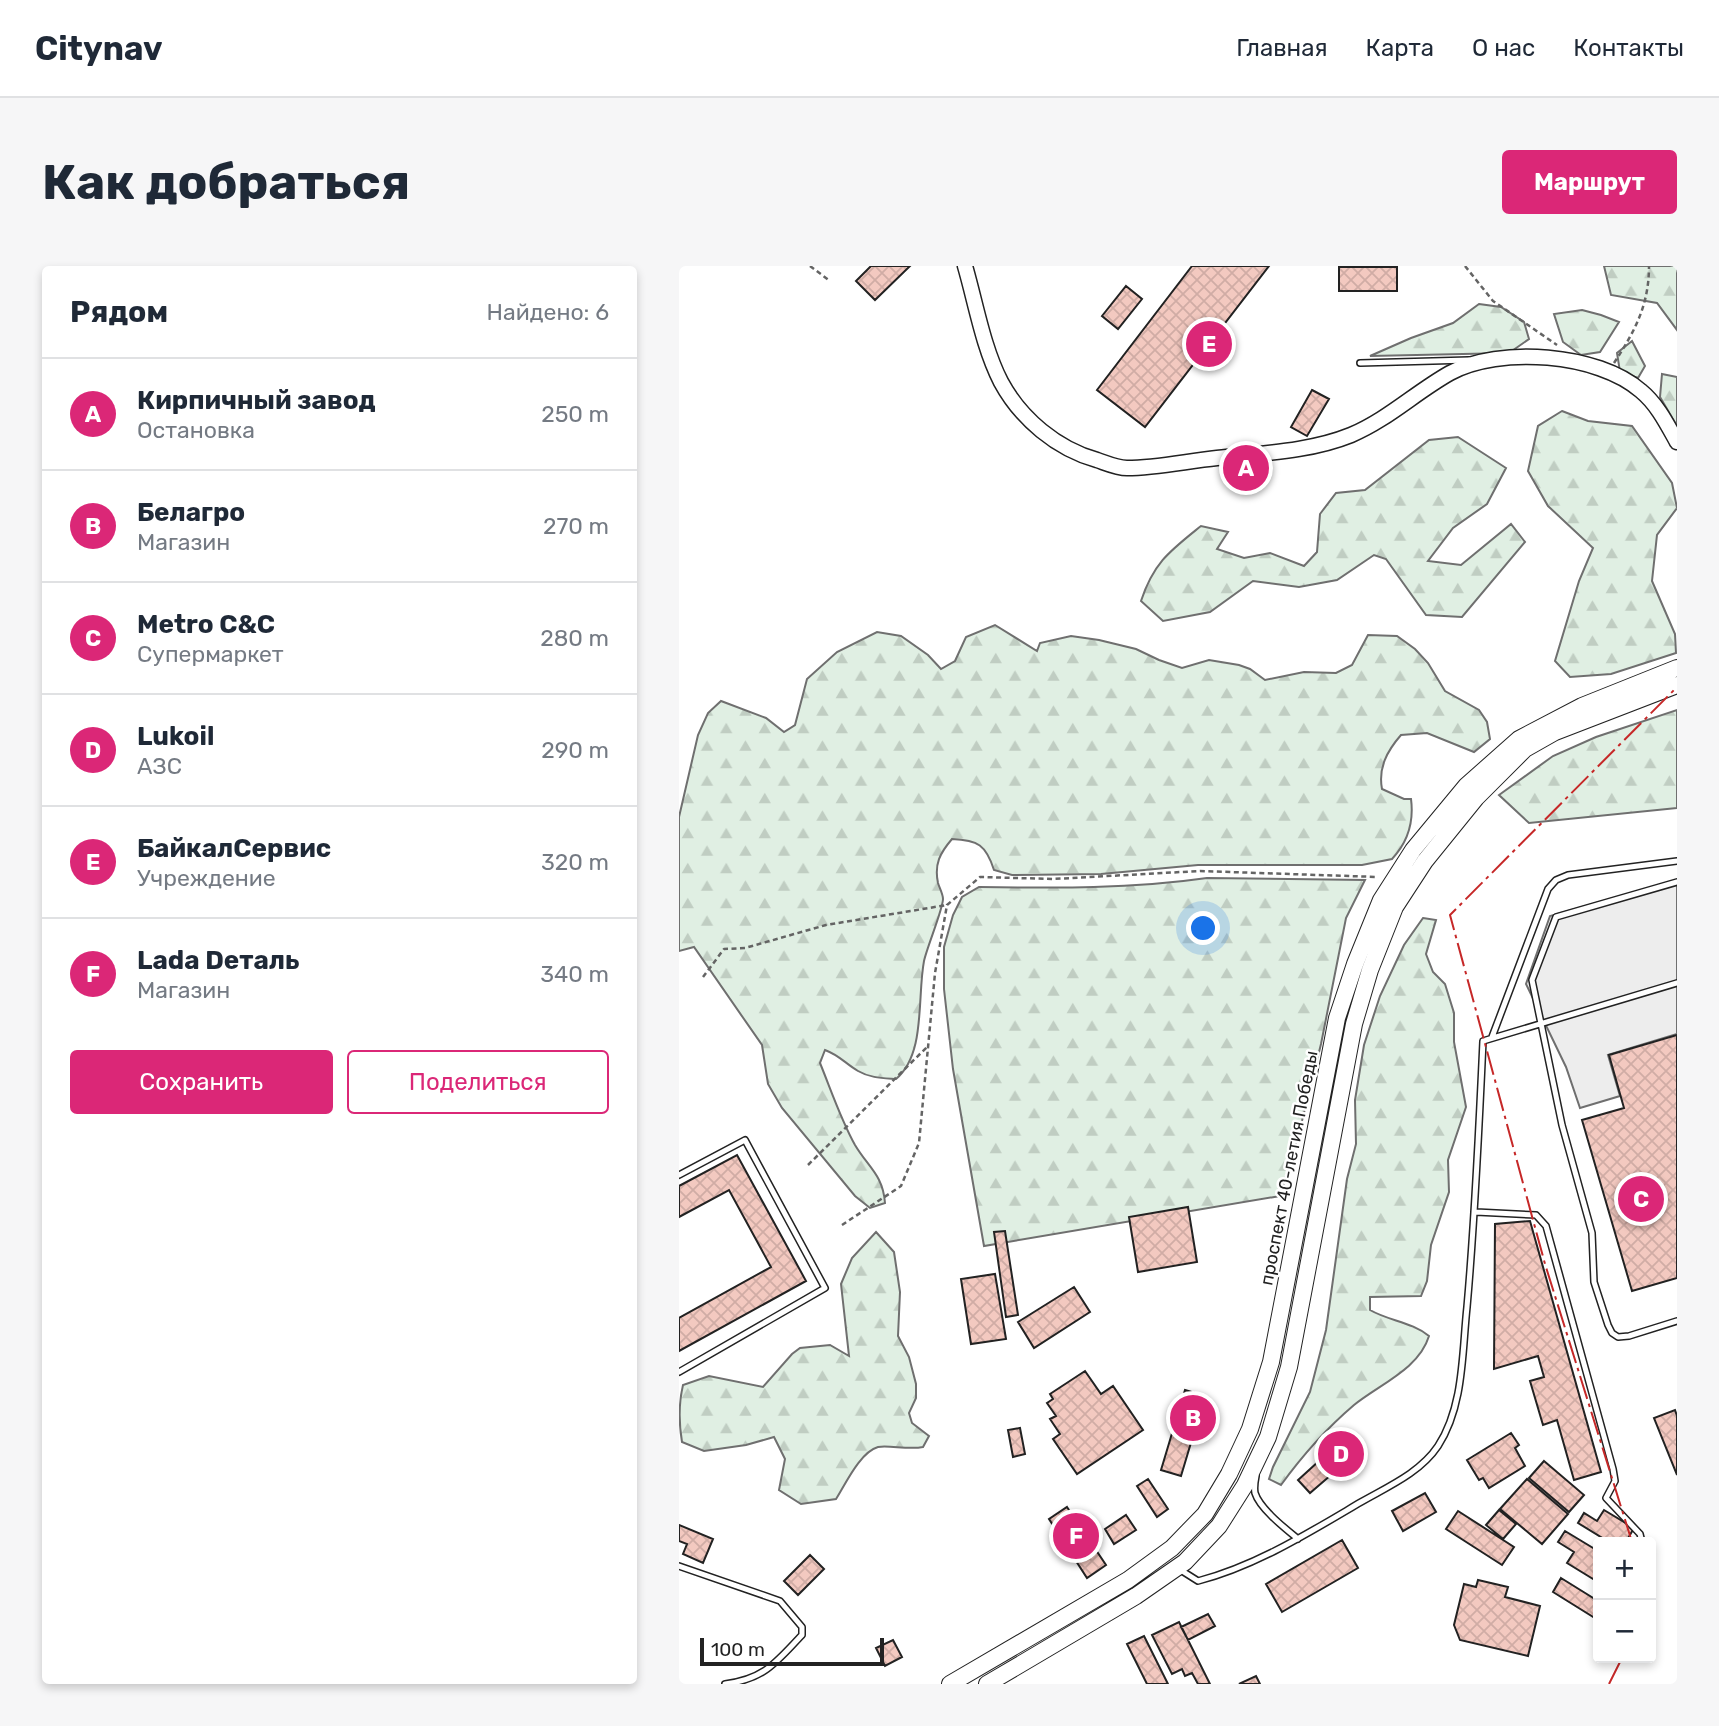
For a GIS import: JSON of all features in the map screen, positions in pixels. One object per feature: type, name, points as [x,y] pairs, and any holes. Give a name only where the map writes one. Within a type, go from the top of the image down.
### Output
[{"type":"main road","name":"проспект 40-летия Победы","points":[[950,1684],[1128,1580],[1165,1553],[1205,1514],[1229,1474],[1250,1429],[1271,1362],[1338,1018],[1355,964],[1376,913],[1413,850],[1466,786],[1519,738],[1581,706],[1677,668]]},
{"type":"main road","name":"проспект 40-летия Победы","points":[[987,1684],[1136,1596],[1177,1567],[1219,1526],[1256,1464],[1268,1437],[1289,1367],[1354,1024],[1370,970],[1395,907],[1425,861],[1476,797],[1525,749],[1555,732],[1677,685]]},
{"type":"main road","points":[[1165,1553],[1177,1567]]},
{"type":"street","points":[[965,266],[989,350],[1002,383],[1024,413],[1041,432],[1077,455],[1125,468],[1321,446],[1374,423],[1451,373],[1469,365],[1519,357],[1579,362],[1609,371],[1642,391],[1662,415],[1677,442]]},
{"type":"lane","points":[[1360,363],[1492,361]]},
{"type":"lane","points":[[1492,1037],[1548,888],[1556,880],[1568,875],[1677,861]]},
{"type":"lane","points":[[1677,882],[1556,917],[1532,980],[1562,1125],[1592,1233],[1594,1282],[1608,1325],[1618,1337],[1677,1321]]},
{"type":"lane","points":[[1177,1567],[1198,1581],[1221,1575],[1298,1539],[1412,1472],[1437,1448],[1452,1418],[1459,1382],[1476,1212],[1483,1041],[1677,983]]},
{"type":"lane","points":[[679,1175],[745,1140],[825,1288],[679,1372]]},
{"type":"lane","points":[[1476,1212],[1536,1215],[1546,1226],[1613,1469],[1615,1481],[1607,1498],[1641,1537]]},
{"type":"lane","points":[[1256,1464],[1255,1492],[1284,1528],[1298,1539]]},
{"type":"lane","points":[[679,1566],[780,1601],[802,1627],[802,1635],[768,1670],[742,1682],[725,1684]]},
{"type":"path","points":[[810,266],[829,281]]},
{"type":"path","points":[[1465,266],[1493,300],[1559,346]]},
{"type":"path","points":[[1609,371],[1637,326],[1649,279],[1649,266]]},
{"type":"path","points":[[703,977],[724,949],[745,948],[826,925],[947,905],[980,877],[1053,879],[1200,871],[1396,877]]},
{"type":"path","points":[[842,1225],[901,1186],[919,1143],[935,973],[947,905]]},
{"type":"path","points":[[808,1165],[927,1047]]},
{"type":"green space","points":[[1604,266],[1677,266],[1677,330],[1657,303],[1611,295]]},
{"type":"green space","points":[[1479,304],[1501,307],[1524,322],[1529,339],[1509,353],[1370,356],[1453,323]]},
{"type":"green space","points":[[1582,310],[1619,322],[1600,352],[1581,355],[1563,342],[1554,314]]},
{"type":"green space","points":[[1632,341],[1645,366],[1638,378],[1620,372],[1617,353]]},
{"type":"green space","points":[[1662,374],[1677,377],[1677,426],[1660,397]]},
{"type":"green space","points":[[1562,411],[1588,421],[1632,426],[1672,483],[1677,508],[1657,535],[1652,581],[1675,634],[1676,653],[1611,674],[1570,677],[1555,661],[1579,581],[1593,548],[1548,506],[1528,471],[1538,426]]},
{"type":"green space","points":[[1458,437],[1506,468],[1487,504],[1453,528],[1428,561],[1461,565],[1511,524],[1525,542],[1462,617],[1426,615],[1386,559],[1374,555],[1337,580],[1299,587],[1253,581],[1210,612],[1163,621],[1141,601],[1151,576],[1164,558],[1201,526],[1228,532],[1217,549],[1244,558],[1270,553],[1304,566],[1317,552],[1320,514],[1336,493],[1365,490],[1429,440]]},
{"type":"green space","points":[[995,625],[1037,651],[1040,643],[1071,636],[1136,649],[1182,668],[1209,660],[1239,665],[1265,680],[1304,672],[1336,673],[1352,665],[1368,635],[1397,636],[1428,663],[1445,691],[1479,710],[1487,722],[1490,739],[1474,752],[1427,733],[1401,735],[1385,760],[1381,781],[1382,789],[1404,799],[1411,799],[1409,831],[1392,859],[1362,865],[1198,865],[1101,874],[1012,875],[994,870],[984,849],[975,843],[952,839],[941,854],[938,864],[937,876],[943,897],[942,904],[924,961],[919,1024],[906,1068],[896,1079],[872,1076],[858,1071],[825,1050],[820,1063],[850,1135],[884,1193],[885,1203],[870,1208],[855,1196],[782,1108],[768,1084],[762,1045],[694,947],[679,951],[679,817],[698,735],[708,713],[721,701],[766,718],[784,732],[795,725],[807,679],[837,652],[877,632],[901,636],[928,655],[941,669],[955,661],[966,637]]},
{"type":"green space","points":[[1677,710],[1677,808],[1529,823],[1499,795],[1553,756],[1596,737]]},
{"type":"green space","points":[[1207,878],[1365,880],[1346,918],[1321,1044],[1280,1196],[984,1246],[953,1069],[944,989],[944,947],[953,915],[962,897],[979,887],[1122,886]]},
{"type":"green space","points":[[1423,918],[1436,920],[1426,954],[1433,972],[1445,984],[1454,1013],[1454,1042],[1466,1107],[1448,1160],[1449,1192],[1431,1245],[1427,1281],[1421,1296],[1370,1297],[1370,1310],[1429,1336],[1417,1358],[1344,1414],[1315,1443],[1281,1485],[1269,1479],[1310,1392],[1326,1330],[1347,1179],[1356,1144],[1355,1100],[1364,1045],[1380,996],[1404,945]]},
{"type":"green space","points":[[876,1232],[894,1252],[900,1292],[898,1336],[909,1357],[916,1384],[916,1398],[909,1413],[912,1423],[929,1436],[923,1447],[878,1447],[871,1450],[859,1462],[836,1499],[801,1504],[779,1490],[785,1459],[774,1437],[746,1445],[704,1451],[682,1442],[680,1413],[683,1385],[709,1376],[763,1387],[800,1348],[830,1345],[849,1356],[841,1284],[852,1258]]},
{"type":"shaded area","points":[[1677,880],[1677,1034],[1608,1055],[1620,1096],[1580,1108],[1566,1067],[1526,984],[1550,916]]},
{"type":"building","points":[[871,266],[910,266],[875,300],[856,281]]},
{"type":"building","points":[[1192,266],[1269,266],[1145,427],[1097,390]]},
{"type":"building","points":[[1339,267],[1397,267],[1397,291],[1339,291]]},
{"type":"building","points":[[1126,286],[1142,299],[1118,329],[1102,316]]},
{"type":"building","points":[[1312,390],[1329,399],[1307,436],[1291,427]]},
{"type":"building","points":[[1677,1035],[1677,1278],[1632,1291],[1582,1120],[1624,1108],[1609,1055]]},
{"type":"building","points":[[737,1155],[806,1281],[679,1351],[679,1318],[771,1267],[729,1190],[679,1217],[679,1186]]},
{"type":"building","points":[[1188,1207],[1197,1262],[1138,1272],[1129,1217]]},
{"type":"building","points":[[1530,1221],[1601,1472],[1574,1480],[1557,1420],[1543,1425],[1530,1381],[1544,1377],[1538,1356],[1494,1369],[1495,1224]]},
{"type":"building","points":[[1005,1231],[1018,1315],[1006,1317],[994,1232]]},
{"type":"building","points":[[995,1274],[1006,1339],[971,1344],[961,1279]]},
{"type":"building","points":[[1074,1287],[1090,1312],[1034,1348],[1018,1322]]},
{"type":"building","points":[[1085,1371],[1101,1394],[1113,1386],[1143,1430],[1077,1474],[1053,1439],[1060,1434],[1050,1419],[1056,1416],[1047,1403],[1053,1399],[1050,1394]]},
{"type":"building","points":[[1185,1390],[1205,1396],[1181,1476],[1161,1470]]},
{"type":"building","points":[[1675,1410],[1677,1416],[1677,1475],[1654,1418]]},
{"type":"building","points":[[1020,1428],[1025,1454],[1013,1457],[1008,1430]]},
{"type":"building","points":[[1511,1433],[1519,1445],[1515,1448],[1525,1466],[1489,1488],[1483,1478],[1479,1480],[1467,1460]]},
{"type":"building","points":[[1340,1444],[1351,1456],[1342,1464],[1332,1452]]},
{"type":"building","points":[[1319,1461],[1331,1475],[1310,1493],[1298,1480]]},
{"type":"building","points":[[1544,1461],[1584,1495],[1569,1512],[1529,1478]]},
{"type":"building","points":[[1148,1479],[1168,1509],[1157,1517],[1137,1486]]},
{"type":"building","points":[[1527,1479],[1568,1514],[1542,1544],[1500,1509]]},
{"type":"building","points":[[1425,1493],[1436,1512],[1403,1531],[1392,1511]]},
{"type":"building","points":[[1067,1507],[1106,1565],[1087,1578],[1049,1519]]},
{"type":"building","points":[[1499,1510],[1516,1524],[1503,1539],[1486,1525]]},
{"type":"building","points":[[1604,1510],[1634,1528],[1629,1537],[1601,1537],[1578,1523],[1584,1513],[1597,1521]]},
{"type":"building","points":[[1458,1511],[1514,1547],[1502,1565],[1446,1529]]},
{"type":"building","points":[[1126,1515],[1136,1530],[1114,1544],[1105,1529]]},
{"type":"building","points":[[679,1525],[713,1539],[703,1563],[683,1554],[687,1544],[679,1541]]},
{"type":"building","points":[[1565,1531],[1593,1548],[1593,1579],[1567,1563],[1574,1552],[1558,1542]]},
{"type":"building","points":[[1342,1540],[1358,1568],[1282,1612],[1266,1584]]},
{"type":"building","points":[[810,1555],[824,1569],[798,1595],[784,1581]]},
{"type":"building","points":[[1561,1578],[1593,1598],[1593,1617],[1553,1592]]},
{"type":"building","points":[[1478,1580],[1508,1587],[1505,1597],[1540,1606],[1528,1656],[1460,1640],[1454,1625],[1464,1584],[1476,1587]]},
{"type":"building","points":[[1208,1614],[1215,1626],[1188,1640],[1181,1627]]},
{"type":"building","points":[[1179,1622],[1210,1684],[1198,1684],[1192,1673],[1185,1676],[1182,1669],[1172,1674],[1152,1635]]},
{"type":"building","points":[[1144,1636],[1168,1684],[1147,1684],[1127,1644]]},
{"type":"building","points":[[893,1640],[902,1657],[885,1666],[876,1648]]},
{"type":"building","points":[[1256,1676],[1260,1684],[1239,1684]]},
{"type":"power","points":[[1630,1537],[1545,1264],[1450,915],[1677,687]]},
{"type":"power","points":[[1609,1684],[1620,1663]]},
{"type":"place","name":"БайкалСервис","points":[[1209,344]]},
{"type":"place","name":"Кирпичный завод","points":[[1246,468]]},
{"type":"place","name":"Metro C&C","points":[[1641,1199]]},
{"type":"place","name":"Белагро","points":[[1193,1418]]},
{"type":"place","name":"Lukoil","points":[[1341,1454]]},
{"type":"place","name":"Lada Dеталь","points":[[1076,1536]]}]
